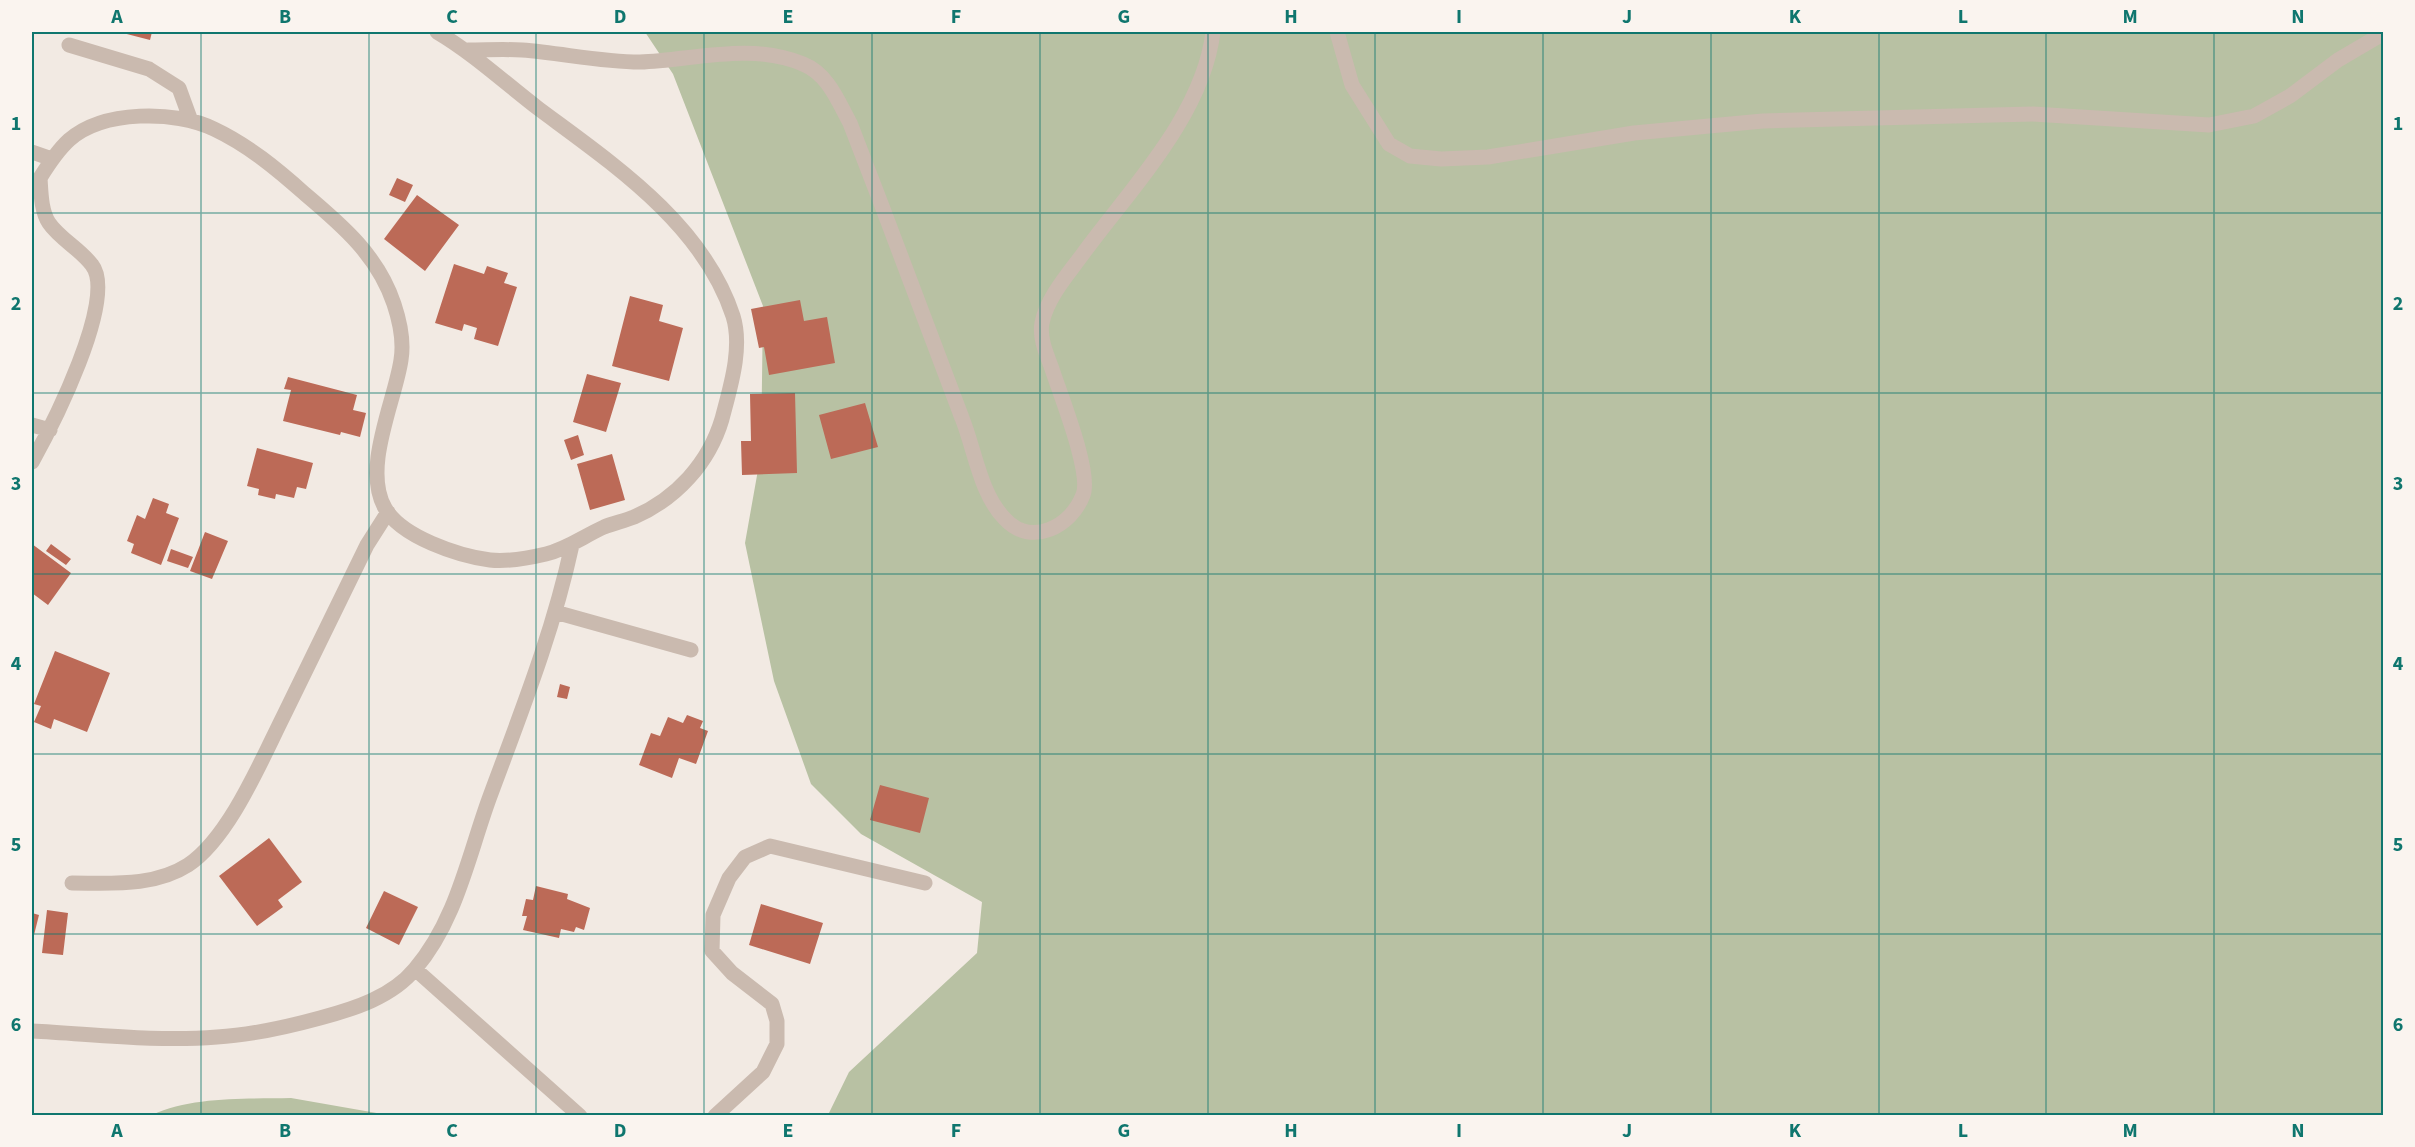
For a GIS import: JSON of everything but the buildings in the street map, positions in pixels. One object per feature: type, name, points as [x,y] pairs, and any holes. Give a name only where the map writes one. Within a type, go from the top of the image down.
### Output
[{"type":"street","points":[[32,462],[68,393],[95,311],[99,286],[94,266],[48,222],[42,201],[40,178],[52,159],[71,138],[107,121],[165,116],[210,126],[243,144],[348,230],[373,260],[393,302],[401,331],[402,358],[378,457],[379,486],[384,508],[403,529],[452,551],[492,560],[545,554],[572,545],[602,528],[634,517],[667,500],[694,471],[716,440],[725,408],[735,359],[734,320],[716,278],[685,234],[631,179],[468,50],[437,32]]},
{"type":"street","points":[[468,50],[522,50],[592,60],[641,62],[719,54],[772,54],[805,64],[829,84],[850,123],[990,497],[1004,518],[1018,531],[1039,533],[1060,526],[1076,511],[1085,492],[1084,473],[1079,453],[1043,344],[1042,324],[1051,301],[1068,274],[1174,131],[1196,94],[1210,52],[1213,32]]},
{"type":"street","points":[[1336,32],[1352,85],[1389,144],[1410,156],[1441,159],[1488,156],[1634,133],[1763,121],[2033,114],[2209,125],[2254,116],[2290,96],[2338,60],[2384,33]]},
{"type":"street","points":[[69,45],[148,69],[179,88],[191,121]]},
{"type":"street","points":[[32,152],[52,159]]},
{"type":"street","points":[[32,425],[50,430]]},
{"type":"street","points":[[72,883],[138,882],[164,877],[188,865],[211,845],[246,791],[367,545],[388,512]]},
{"type":"street","points":[[32,1031],[151,1038],[207,1038],[281,1028],[351,1010],[383,994],[404,980],[415,969],[450,913],[539,666],[572,545]]},
{"type":"street","points":[[555,612],[691,650]]},
{"type":"street","points":[[715,1116],[764,1072],[777,1044],[777,1021],[772,1004],[732,973],[712,951],[713,915],[729,878],[745,857],[770,846],[925,883]]},
{"type":"street","points":[[415,969],[580,1116]]},
{"type":"green space","points":[[645,32],[2383,32],[2383,1115],[828,1115],[849,1072],[977,953],[982,902],[861,834],[811,784],[774,681],[745,543],[761,453],[763,306],[673,74]]},
{"type":"green space","points":[[291,1098],[388,1115],[152,1115],[184,1104],[238,1099]]}]
